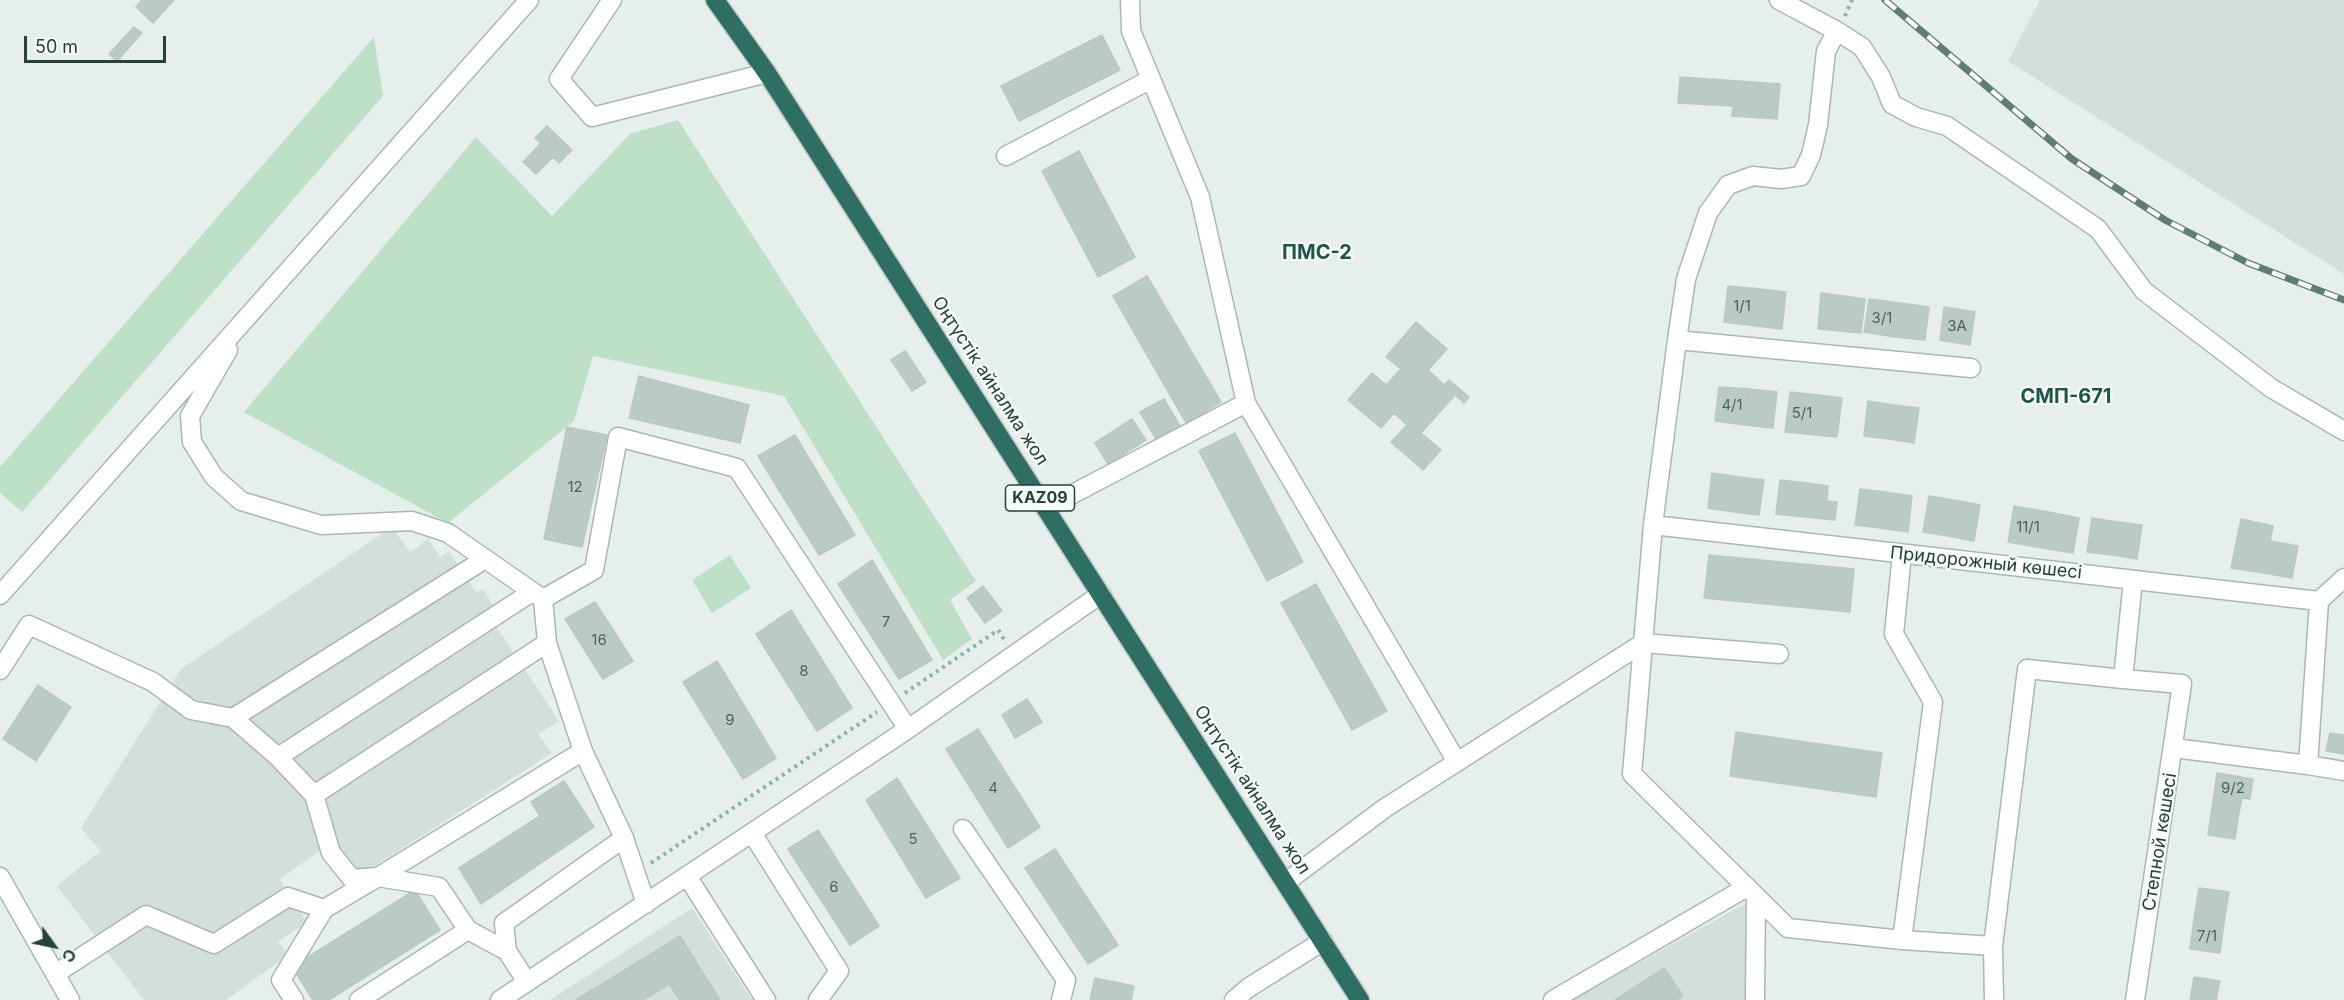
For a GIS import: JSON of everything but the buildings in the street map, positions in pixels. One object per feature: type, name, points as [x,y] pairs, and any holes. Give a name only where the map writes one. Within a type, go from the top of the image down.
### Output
[{"type":"highway","name":"Оңтүстік айналма жол","points":[[715,0],[767,73],[1360,1000]]},
{"type":"street","points":[[0,595],[529,0]]},
{"type":"street","points":[[612,0],[560,79],[592,117],[767,73]]},
{"type":"street","points":[[1130,0],[1131,31],[1200,197],[1246,403],[1457,762]]},
{"type":"street","points":[[1779,0],[1862,47],[1881,77],[1892,104],[1916,117],[1947,126],[2098,229],[2144,291],[2271,388],[2344,431]]},
{"type":"street","points":[[1837,31],[1826,51],[1818,125],[1811,154],[1801,176],[1781,179],[1753,176],[1728,185],[1708,213],[1686,279],[1653,525],[1632,774],[1788,928],[1902,940],[1992,946]]},
{"type":"street","points":[[1006,156],[1151,80]]},
{"type":"street","points":[[248,315],[190,416],[192,442],[214,477],[241,501],[321,525],[411,521],[448,533],[537,596],[547,643],[583,751],[624,838],[646,904]]},
{"type":"street","points":[[1677,340],[1971,368]]},
{"type":"street","points":[[1046,508],[1246,403]]},
{"type":"street","points":[[278,757],[537,596],[594,570],[618,437],[737,468],[908,729]]},
{"type":"street","name":"Придорожный көшесі","points":[[1653,525],[2319,601]]},
{"type":"street","points":[[1902,554],[1894,634],[1933,702],[1902,940]]},
{"type":"street","points":[[233,718],[485,559]]},
{"type":"street","points":[[2308,765],[2319,601],[2344,579]]},
{"type":"street","points":[[1994,1000],[1992,946],[2027,669],[2123,679],[2133,580]]},
{"type":"street","points":[[504,997],[908,729],[1101,594]]},
{"type":"street","points":[[0,670],[29,625],[153,682],[191,710],[233,718],[278,757],[314,795],[331,853],[352,879],[378,877],[439,887],[468,930],[507,951]]},
{"type":"street","points":[[314,795],[547,643]]},
{"type":"street","points":[[1286,882],[1385,808],[1643,643],[1779,654]]},
{"type":"street","name":"Степной көшесі","points":[[2123,679],[2182,684],[2135,1000]]},
{"type":"street","points":[[2174,748],[2344,771]]},
{"type":"street","points":[[294,1000],[281,980],[324,909],[583,751]]},
{"type":"street","points":[[963,829],[1066,980],[1061,1000]]},
{"type":"street","points":[[752,833],[839,971],[818,1000]]},
{"type":"street","points":[[527,982],[507,951],[504,923],[624,838]]},
{"type":"street","points":[[687,876],[766,1000]]},
{"type":"street","points":[[0,877],[70,1000]]},
{"type":"street","points":[[1553,1000],[1751,892]]},
{"type":"street","points":[[1751,892],[1755,1000]]},
{"type":"street","points":[[55,974],[146,915],[214,944],[288,897],[324,909]]},
{"type":"street","points":[[359,1000],[468,930]]},
{"type":"street","points":[[1234,1000],[1252,994],[1323,941]]},
{"type":"path","points":[[636,874],[998,630],[1014,655]]},
{"type":"shaded area","points":[[2040,0],[2344,0],[2344,274],[2008,61]]},
{"type":"shaded area","points":[[392,527],[410,552],[428,539],[440,557],[449,551],[476,592],[483,589],[498,614],[491,619],[559,721],[538,734],[552,753],[359,876],[333,841],[280,879],[307,923],[278,941],[288,955],[226,1000],[144,1000],[57,886],[101,851],[81,828],[181,669]]},
{"type":"shaded area","points":[[1750,901],[1748,1000],[1572,1000]]},
{"type":"shaded area","points":[[692,908],[752,1000],[550,1000]]},
{"type":"green space","points":[[374,37],[383,96],[22,512],[0,493],[0,467]]},
{"type":"green space","points":[[678,120],[976,581],[950,600],[972,639],[943,660],[784,396],[593,356],[574,421],[448,523],[244,412],[476,137],[552,216],[630,134]]},
{"type":"green space","points":[[730,555],[751,588],[712,613],[692,580]]},
{"type":"railway","points":[[1885,0],[2072,159],[2165,220],[2248,263],[2344,300]]},
{"type":"district","name":"ПМС-2","points":[[1317,253]]},
{"type":"district","name":"СМП-671","points":[[2066,397]]}]
